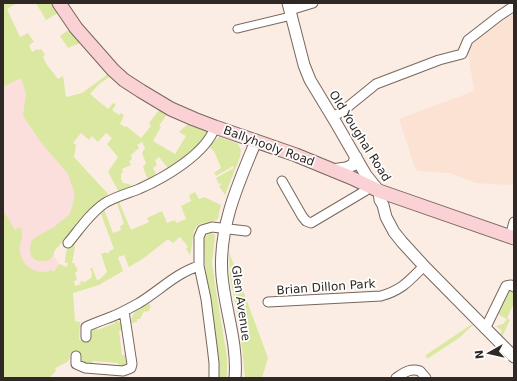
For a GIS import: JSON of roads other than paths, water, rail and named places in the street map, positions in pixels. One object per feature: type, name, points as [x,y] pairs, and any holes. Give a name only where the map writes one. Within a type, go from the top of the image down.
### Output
[{"type":"main road","name":"Ballyhooly Road","points":[[59,3],[83,37],[124,80],[171,109],[215,127],[296,155],[373,188],[512,237]]},
{"type":"street","points":[[237,29],[313,3]]},
{"type":"street","points":[[333,117],[376,84],[439,60],[462,54],[468,40],[514,6]]},
{"type":"street","name":"Old Youghal Road","points":[[290,10],[304,65],[310,80],[333,117],[383,205],[388,222],[402,242],[424,266],[514,357]]},
{"type":"street","points":[[68,243],[92,215],[104,204],[159,180],[179,168],[202,148],[213,134],[215,127]]},
{"type":"street","name":"Glen Avenue","points":[[235,378],[236,369],[233,338],[222,277],[222,252],[225,229],[233,198],[256,142]]},
{"type":"street","points":[[332,170],[346,168],[353,165],[356,158]]},
{"type":"street","points":[[282,181],[302,216],[310,223],[365,191],[373,188]]},
{"type":"street","points":[[512,237],[514,222]]},
{"type":"street","points":[[214,378],[214,363],[206,299],[199,266],[199,237],[202,230],[212,227],[246,231]]},
{"type":"street","points":[[86,337],[86,327],[124,311],[181,273],[199,266]]},
{"type":"street","name":"Brian Dillon Park","points":[[268,302],[381,296],[403,286],[424,266]]},
{"type":"street","points":[[486,329],[506,286],[514,286]]},
{"type":"street","points":[[76,356],[76,364],[85,368],[122,371],[131,368],[132,364],[124,311]]},
{"type":"street","points":[[396,378],[407,371],[414,369],[420,371],[426,378]]}]
